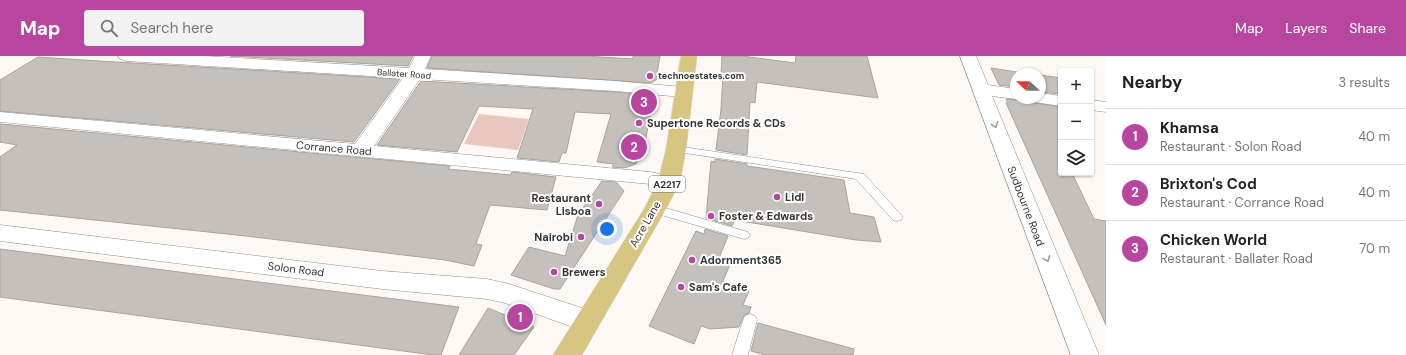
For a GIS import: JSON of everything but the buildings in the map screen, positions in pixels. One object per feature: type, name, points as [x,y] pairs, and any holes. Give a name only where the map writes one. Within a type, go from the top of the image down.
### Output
[{"type":"main road","name":"Acre Lane","points":[[567,355],[655,209],[669,182],[676,149],[689,56]]},
{"type":"street","name":"Ballater Road","points":[[126,56],[414,75],[616,86],[683,92]]},
{"type":"street","points":[[361,150],[414,75],[423,56]]},
{"type":"street","name":"Sudbourne Road","points":[[968,56],[1085,355]]},
{"type":"street","points":[[980,89],[1010,93]]},
{"type":"street","points":[[1046,99],[1058,101]]},
{"type":"street","points":[[1094,105],[1106,107]]},
{"type":"street","name":"Corrance Road","points":[[0,117],[650,178],[669,182]]},
{"type":"street","name":"Solon Road","points":[[0,233],[382,280],[487,289],[509,294],[587,321]]},
{"type":"lane","points":[[676,149],[860,176],[897,218]]},
{"type":"lane","points":[[655,209],[744,235]]},
{"type":"lane","points":[[740,355],[750,320]]},
{"type":"shaded area","points":[[479,114],[529,119],[518,150],[464,144]]},
{"type":"place","name":"technoestates.com","points":[[650,76]]},
{"type":"place","name":"Chicken World","points":[[644,102]]},
{"type":"place","name":"Supertone Records & CDs","points":[[639,123]]},
{"type":"place","name":"Brixton's Cod","points":[[634,147]]},
{"type":"place","name":"Lidl","points":[[777,197]]},
{"type":"place","name":"Restaurant Lisboa","points":[[599,204]]},
{"type":"place","name":"Foster & Edwards","points":[[711,216]]},
{"type":"place","name":"Nairobi","points":[[581,237]]},
{"type":"place","name":"Adornment365","points":[[692,260]]},
{"type":"place","name":"Brewers","points":[[554,272]]},
{"type":"place","name":"Sam's Cafe","points":[[681,287]]},
{"type":"place","name":"Khamsa","points":[[520,317]]}]
